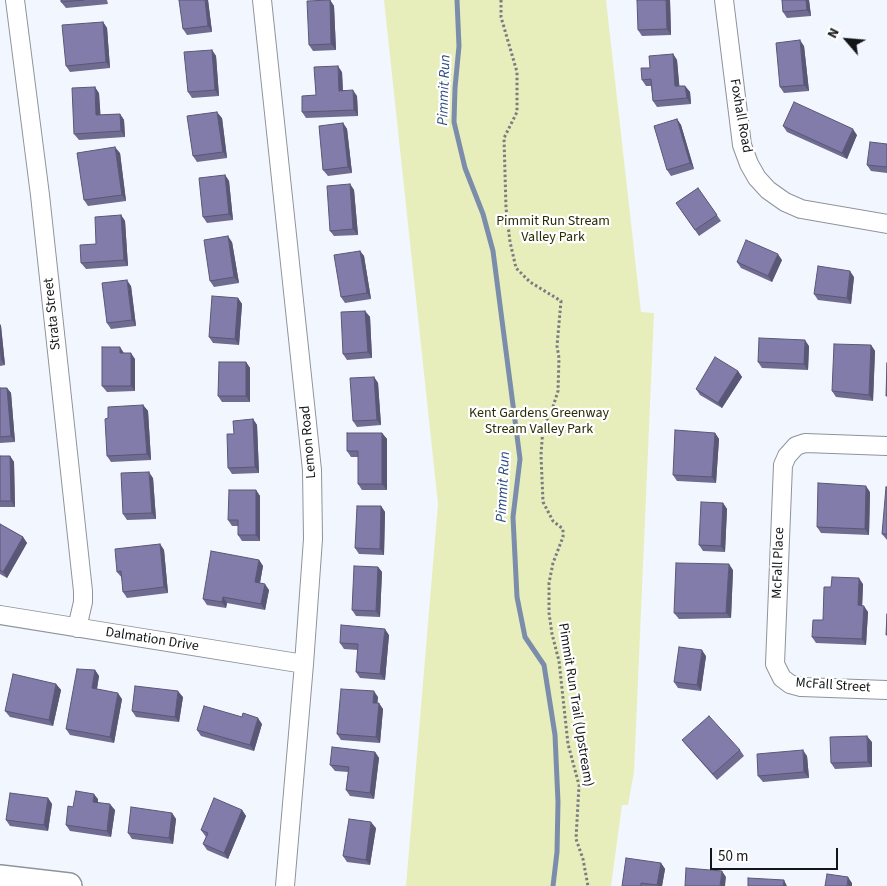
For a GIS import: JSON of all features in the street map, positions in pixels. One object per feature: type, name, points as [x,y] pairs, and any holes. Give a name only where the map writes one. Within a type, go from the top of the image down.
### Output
[{"type":"main road","points":[[0,878],[70,886]]},
{"type":"street","name":"Strata Street","points":[[16,0],[41,204],[83,591],[83,602],[77,628]]},
{"type":"street","name":"Lemon Road","points":[[262,0],[312,470],[313,539],[285,886]]},
{"type":"street","name":"Foxhall Road","points":[[724,0],[742,145],[757,178],[768,190],[801,210],[887,224]]},
{"type":"street","name":"McFall Place","points":[[777,682],[775,664],[783,465],[787,456],[788,445],[805,443],[887,446]]},
{"type":"street","name":"Dalmation Drive","points":[[0,615],[304,664]]},
{"type":"street","name":"McFall Street","points":[[777,682],[801,687],[887,690]]},
{"type":"path","name":"Pimmit Run Trail (Upstream)","points":[[501,0],[500,10],[517,72],[517,112],[504,138],[506,208],[510,242],[516,268],[530,282],[561,301],[557,346],[559,358],[558,391],[552,410],[543,427],[543,502],[553,521],[563,529],[563,537],[553,563],[549,583],[549,613],[559,661],[568,744],[579,785],[576,838],[583,858],[588,886]]},
{"type":"green space","name":"Kent Gardens Greenway Stream Valley Park","points":[[384,0],[606,0],[641,312],[654,313],[634,772],[628,805],[622,805],[611,886],[406,886],[438,504]]},
{"type":"building","points":[[61,0],[84,0],[61,2]]},
{"type":"building","points":[[179,0],[205,0],[208,26],[183,29]]},
{"type":"building","points":[[330,0],[331,44],[309,45],[307,1]]},
{"type":"building","points":[[637,0],[666,0],[667,29],[638,30]]},
{"type":"building","points":[[782,0],[806,0],[807,10],[783,12]]},
{"type":"building","points":[[103,22],[106,62],[66,66],[62,25]]},
{"type":"building","points":[[800,40],[804,85],[780,87],[776,43]]},
{"type":"building","points":[[212,50],[215,90],[188,92],[184,52]]},
{"type":"building","points":[[673,54],[675,86],[685,86],[687,98],[653,101],[651,79],[642,80],[641,68],[650,68],[649,56]]},
{"type":"building","points":[[338,66],[339,91],[353,90],[354,110],[302,112],[302,96],[316,95],[314,67]]},
{"type":"building","points":[[95,87],[96,115],[120,114],[121,131],[74,134],[72,88]]},
{"type":"building","points":[[794,102],[853,129],[842,153],[783,126]]},
{"type":"building","points":[[217,112],[223,152],[193,156],[187,116]]},
{"type":"building","points":[[677,119],[690,163],[667,170],[654,126]]},
{"type":"building","points":[[343,123],[348,167],[323,170],[319,126]]},
{"type":"building","points":[[870,142],[887,144],[887,167],[867,165]]},
{"type":"building","points":[[115,147],[122,195],[84,200],[77,153]]},
{"type":"building","points":[[225,175],[229,214],[203,217],[199,178]]},
{"type":"building","points":[[350,184],[353,229],[330,231],[327,186]]},
{"type":"building","points":[[698,188],[717,215],[695,230],[676,203]]},
{"type":"building","points":[[121,215],[124,260],[81,263],[80,245],[96,244],[95,217]]},
{"type":"building","points":[[228,236],[234,277],[210,281],[204,240]]},
{"type":"building","points":[[746,240],[778,254],[768,276],[737,262]]},
{"type":"building","points":[[360,251],[367,293],[341,297],[334,255]]},
{"type":"building","points":[[818,266],[850,271],[847,298],[814,294]]},
{"type":"building","points":[[127,280],[132,320],[107,323],[102,283]]},
{"type":"building","points":[[212,296],[238,298],[235,339],[209,337]]},
{"type":"building","points":[[365,311],[368,352],[343,354],[341,312]]},
{"type":"building","points":[[759,338],[805,340],[804,364],[758,362]]},
{"type":"building","points":[[834,344],[871,345],[869,395],[832,391]]},
{"type":"building","points":[[102,347],[120,347],[120,353],[131,353],[131,386],[102,386]]},
{"type":"building","points":[[715,357],[738,371],[718,403],[696,389]]},
{"type":"building","points":[[219,362],[246,362],[246,396],[218,396]]},
{"type":"building","points":[[887,363],[887,396],[886,396]]},
{"type":"building","points":[[374,377],[377,420],[353,421],[350,378]]},
{"type":"building","points":[[0,388],[7,388],[11,436],[0,437]]},
{"type":"building","points":[[143,405],[147,454],[107,456],[105,419],[108,418],[108,407]]},
{"type":"building","points":[[253,419],[255,467],[228,468],[227,434],[234,434],[233,421]]},
{"type":"building","points":[[675,430],[715,433],[712,477],[673,475]]},
{"type":"building","points":[[347,433],[382,433],[382,484],[358,484],[358,451],[347,451]]},
{"type":"building","points":[[0,456],[10,456],[11,501],[0,501]]},
{"type":"building","points":[[149,472],[152,513],[123,514],[121,473]]},
{"type":"building","points":[[818,483],[866,486],[865,529],[817,527]]},
{"type":"building","points":[[886,487],[887,534],[882,534]]},
{"type":"building","points":[[229,490],[256,490],[256,535],[238,535],[238,520],[228,520]]},
{"type":"building","points":[[701,502],[723,503],[721,546],[699,545]]},
{"type":"building","points":[[357,506],[381,506],[380,549],[355,548]]},
{"type":"building","points":[[0,524],[23,537],[3,572],[0,570]]},
{"type":"building","points":[[160,544],[164,587],[123,592],[121,571],[117,572],[115,549]]},
{"type":"building","points":[[211,551],[259,560],[255,582],[265,584],[261,604],[223,597],[222,602],[203,599]]},
{"type":"building","points":[[676,563],[729,564],[726,613],[674,613]]},
{"type":"building","points":[[354,566],[378,567],[376,611],[352,610]]},
{"type":"building","points":[[832,577],[859,578],[858,605],[864,606],[862,639],[812,637],[813,620],[823,620],[824,587],[831,587]]},
{"type":"building","points":[[341,625],[385,629],[380,674],[356,672],[358,644],[340,643]]},
{"type":"building","points":[[679,647],[702,650],[697,685],[674,682]]},
{"type":"building","points":[[77,669],[95,670],[92,688],[118,693],[110,737],[66,729]]},
{"type":"building","points":[[13,674],[56,684],[49,720],[5,711]]},
{"type":"building","points":[[135,686],[178,691],[175,717],[132,711]]},
{"type":"building","points":[[341,689],[374,691],[373,703],[379,703],[376,737],[337,734]]},
{"type":"building","points":[[204,706],[242,717],[243,713],[258,718],[250,745],[197,730]]},
{"type":"building","points":[[709,716],[740,750],[713,774],[682,740]]},
{"type":"building","points":[[867,736],[868,762],[831,763],[830,737]]},
{"type":"building","points":[[332,747],[375,752],[370,793],[346,790],[349,767],[330,765]]},
{"type":"building","points":[[803,750],[804,772],[758,776],[757,754]]},
{"type":"building","points":[[76,791],[94,794],[93,802],[110,804],[107,831],[66,825],[68,806],[73,807]]},
{"type":"building","points":[[10,793],[48,798],[44,825],[6,820]]},
{"type":"building","points":[[214,798],[242,810],[224,853],[203,844],[208,833],[201,830]]},
{"type":"building","points":[[131,807],[172,813],[169,838],[128,833]]},
{"type":"building","points":[[349,819],[371,822],[366,860],[343,856]]},
{"type":"building","points":[[626,858],[661,863],[657,885],[641,883],[641,886],[622,886]]},
{"type":"building","points":[[686,868],[722,871],[720,886],[685,886]]},
{"type":"building","points":[[827,874],[848,877],[847,886],[825,886]]},
{"type":"building","points":[[748,878],[784,880],[783,886],[748,886]]},
{"type":"waterway","name":"Pimmit Run","points":[[457,0],[459,46],[454,122],[465,168],[483,214],[493,251],[520,459],[513,517],[517,597],[525,637],[544,665],[555,735],[558,802],[557,852],[553,886]]},
{"type":"park label","name":"Pimmit Run Stream Valley Park","points":[[553,230]]}]
